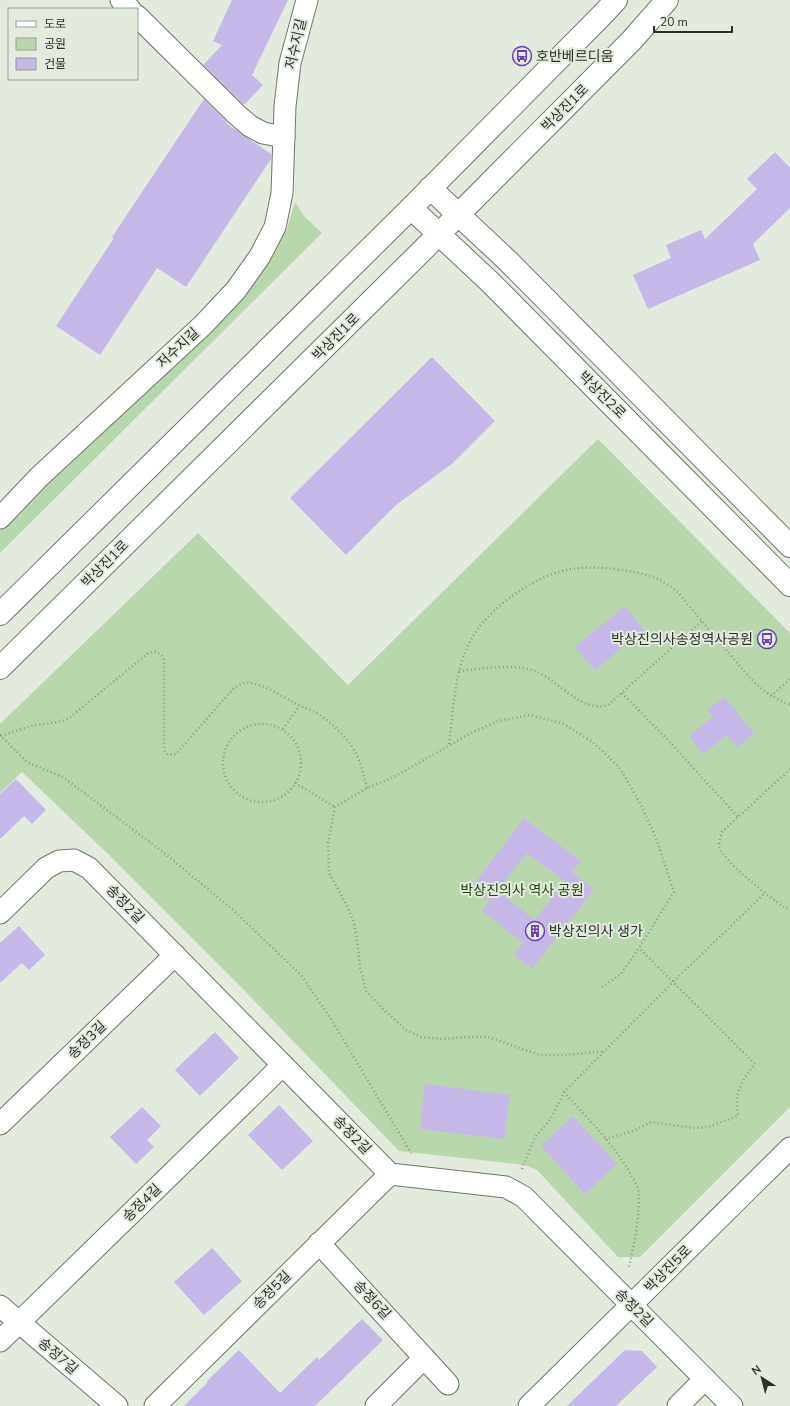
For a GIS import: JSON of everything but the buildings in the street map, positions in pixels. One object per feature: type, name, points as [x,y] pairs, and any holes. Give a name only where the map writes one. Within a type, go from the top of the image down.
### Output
[{"type":"street","points":[[121,0],[129,8]]},
{"type":"street","name":"저수지길","points":[[0,518],[39,477],[203,325],[236,290],[260,256],[275,227],[282,193],[284,137],[290,63],[307,0]]},
{"type":"street","points":[[0,614],[411,208],[616,0]]},
{"type":"street","name":"박상진1로","points":[[0,668],[458,215],[632,40],[667,0]]},
{"type":"street","points":[[138,17],[250,126],[263,133],[284,137]]},
{"type":"street","name":"박상진2로","points":[[430,188],[509,262],[790,546]]},
{"type":"street","name":"박상진2로","points":[[411,208],[490,282],[790,585]]},
{"type":"street","name":"송정2길","points":[[0,913],[46,868],[59,861],[74,860],[89,868],[390,1174],[506,1187],[524,1197],[732,1406]]},
{"type":"street","name":"송정3길","points":[[0,1124],[175,955]]},
{"type":"street","name":"송정4길","points":[[0,1341],[283,1065]]},
{"type":"street","name":"박상진5로","points":[[529,1406],[790,1148]]},
{"type":"street","name":"송정5길","points":[[155,1406],[390,1174]]},
{"type":"street","name":"송정6길","points":[[319,1243],[448,1384]]},
{"type":"street","name":"송정7길","points":[[0,1306],[117,1406]]},
{"type":"street","points":[[376,1406],[424,1358]]},
{"type":"street","points":[[678,1406],[705,1379]]},
{"type":"path","points":[[449,744],[459,671],[475,633],[492,612],[520,591],[553,574],[571,569],[604,567],[641,573],[655,578],[676,591],[744,673],[758,687],[776,700],[790,705]]},
{"type":"path","points":[[459,671],[487,668],[525,668],[536,671],[548,677],[582,702],[600,707],[608,705],[702,621]]},
{"type":"path","points":[[367,788],[360,762],[348,741],[329,722],[312,711],[252,683],[238,685],[232,690],[176,754],[168,755],[165,752],[164,747],[164,660],[162,656],[154,651],[147,654],[68,719],[24,728],[0,736],[27,762],[63,777],[163,852],[233,910],[301,975],[331,1019],[413,1157]]},
{"type":"path","points":[[771,696],[790,679]]},
{"type":"path","points":[[622,693],[666,738],[738,817]]},
{"type":"path","points":[[283,729],[299,706]]},
{"type":"path","points":[[602,987],[621,974],[674,892],[656,838],[640,803],[621,770],[591,741],[562,723],[530,715],[498,721],[449,744],[394,777],[367,788],[335,807],[328,843],[329,873],[353,920],[360,967],[366,991],[406,1030],[421,1037],[443,1040],[467,1037],[488,1037],[540,1055],[565,1055],[604,1051]]},
{"type":"path","points":[[259,723],[272,724],[283,729],[292,737],[300,754],[300,772],[295,784],[287,793],[276,799],[264,802],[252,801],[241,796],[232,788],[225,777],[223,765],[224,753],[229,742],[237,732],[247,726],[259,723]]},
{"type":"path","points":[[790,769],[722,832],[718,844],[721,853],[744,876],[784,908],[790,909]]},
{"type":"path","points":[[295,784],[335,807]]},
{"type":"path","points":[[521,1174],[535,1137],[550,1120],[564,1092],[673,982],[765,893]]},
{"type":"path","points":[[605,1139],[633,1131],[651,1122],[694,1128],[708,1126],[738,1116],[737,1095],[740,1084],[755,1064],[639,948]]},
{"type":"path","points":[[564,1092],[626,1165],[638,1188],[638,1210],[628,1274]]},
{"type":"green space","points":[[295,202],[304,216],[322,233],[0,553],[0,530],[45,484],[242,297],[269,262],[287,229]]},
{"type":"green space","name":"박상진의사 역사 공원","points":[[598,439],[790,633],[790,1107],[640,1257],[618,1257],[537,1170],[525,1165],[399,1151],[244,990],[107,853],[22,772],[0,793],[0,724],[198,533],[348,685]]},
{"type":"place","name":"호반베르디움","points":[[522,56]]},
{"type":"place","name":"박상진의사송정역사공원","points":[[767,639]]},
{"type":"place","name":"박상진의사 생가","points":[[535,931]]}]
